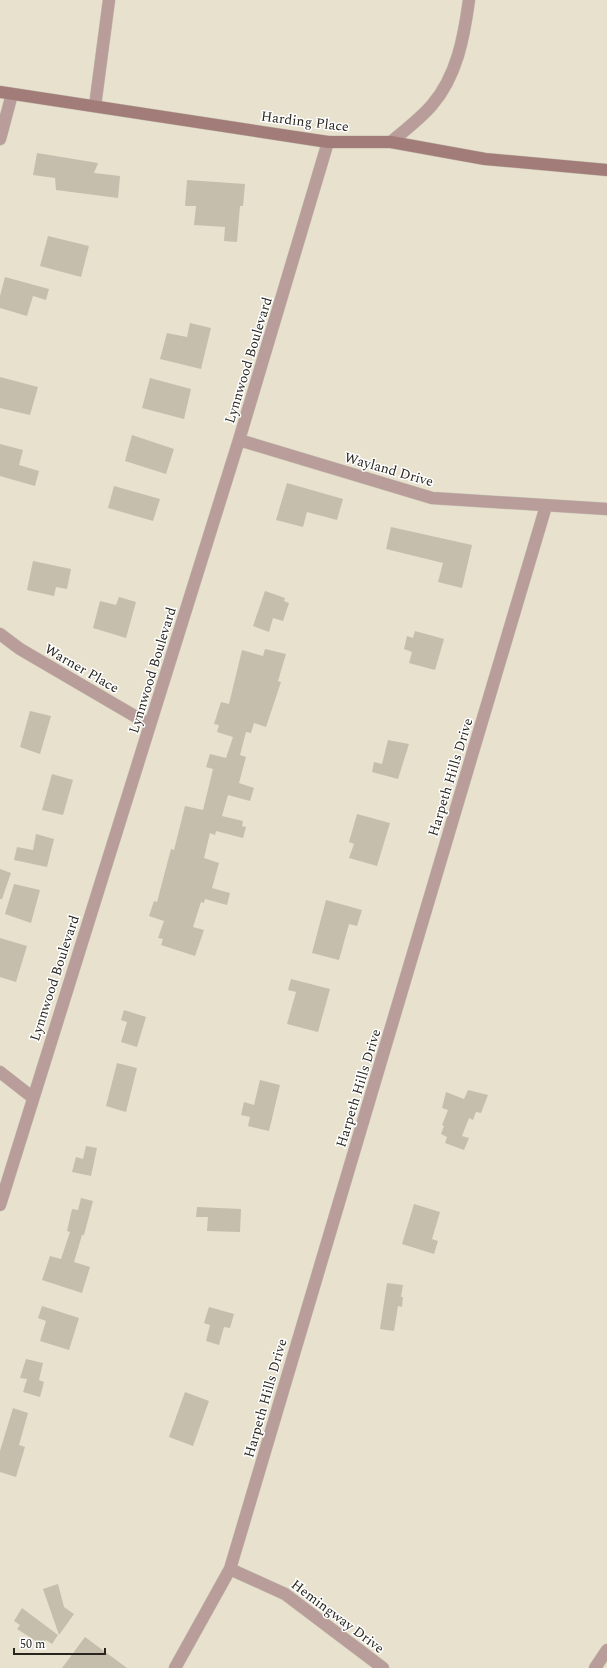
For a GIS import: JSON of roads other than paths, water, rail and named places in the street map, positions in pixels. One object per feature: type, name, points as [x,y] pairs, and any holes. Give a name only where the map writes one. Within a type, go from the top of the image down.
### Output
[{"type":"main road","name":"Harding Place","points":[[6,93],[328,142],[391,142],[485,159],[607,170]]},
{"type":"street","points":[[95,106],[109,0]]},
{"type":"street","points":[[391,142],[413,124],[432,105],[441,93],[456,64],[460,52],[469,0]]},
{"type":"street","points":[[0,139],[6,93]]},
{"type":"street","name":"Lynnwood Boulevard","points":[[0,1205],[32,1097],[239,440],[328,142]]},
{"type":"street","name":"Wayland Drive","points":[[239,440],[432,498],[546,506],[607,508]]},
{"type":"street","name":"Harpeth Hills Drive","points":[[175,1668],[230,1569],[546,506]]},
{"type":"street","name":"Warner Place","points":[[0,634],[20,649],[150,725]]},
{"type":"street","points":[[0,1072],[32,1097]]},
{"type":"street","name":"Hemingway Drive","points":[[230,1569],[285,1594],[382,1668]]},
{"type":"street","points":[[595,1668],[607,1650]]}]
